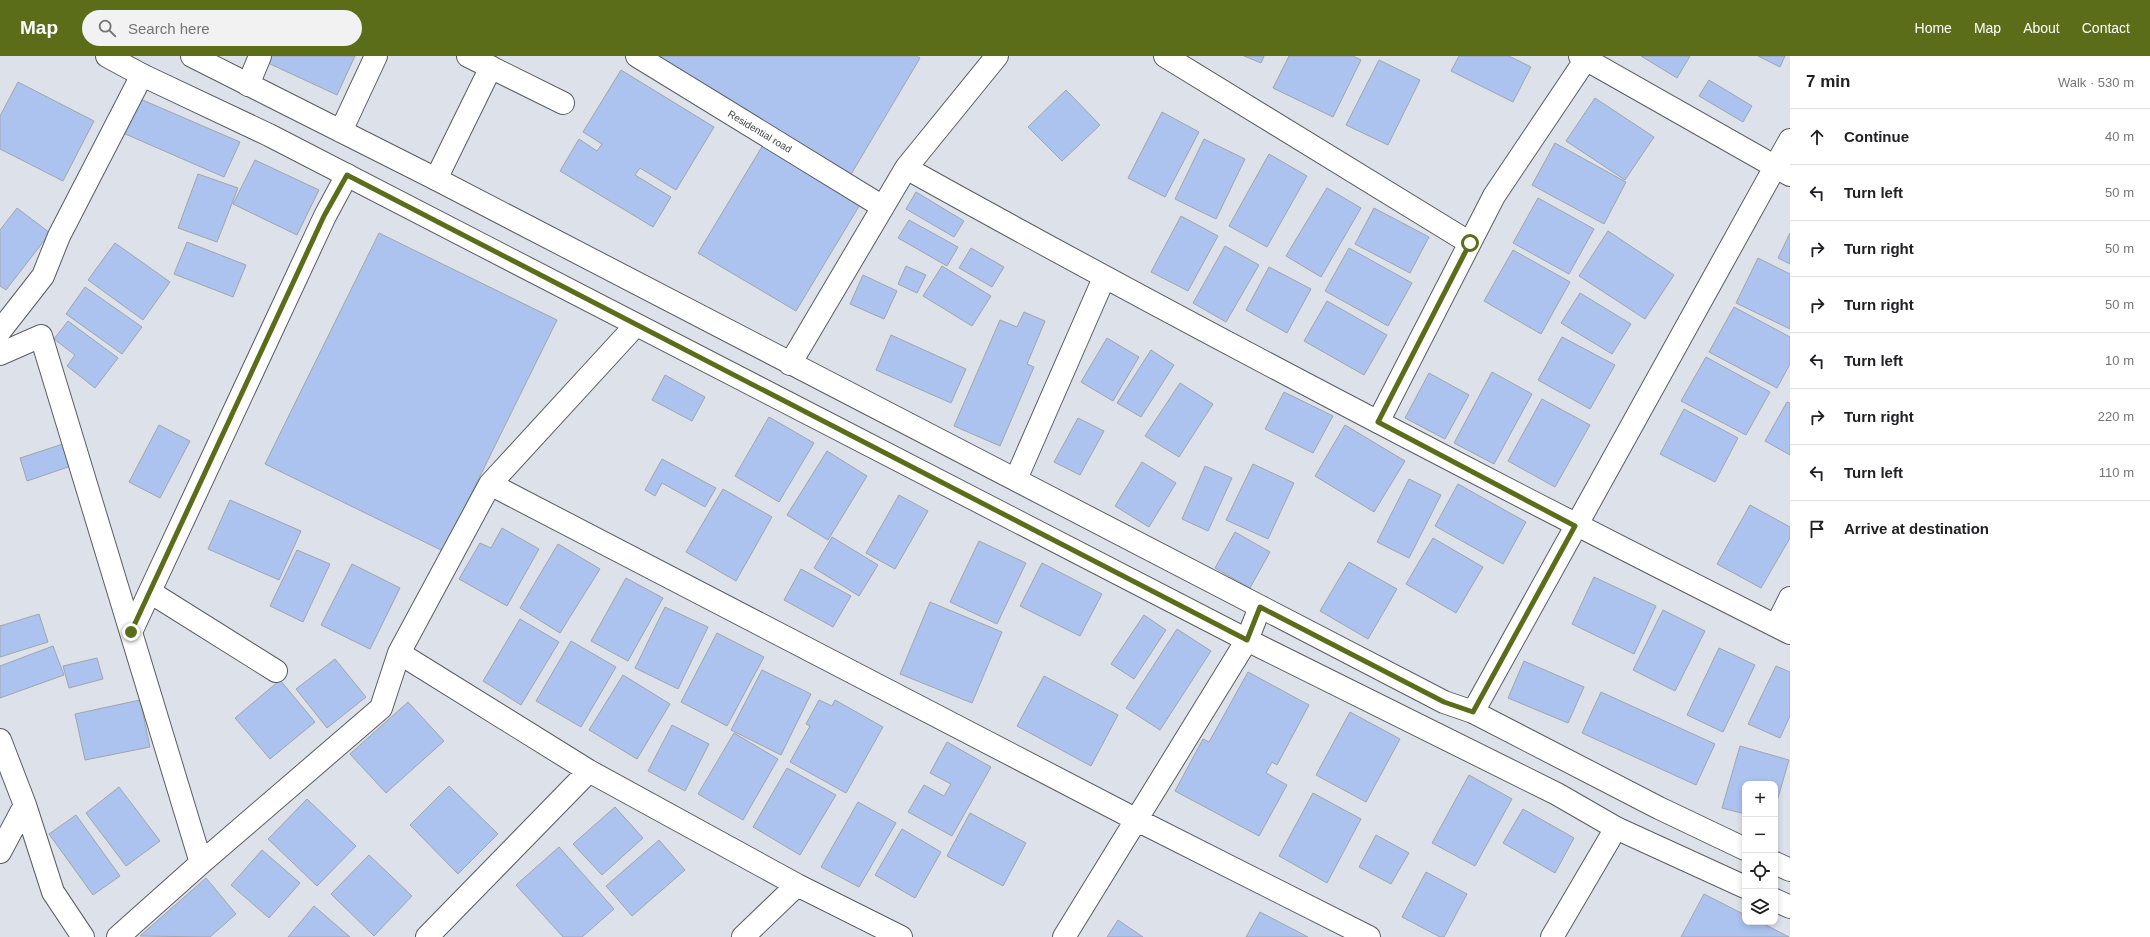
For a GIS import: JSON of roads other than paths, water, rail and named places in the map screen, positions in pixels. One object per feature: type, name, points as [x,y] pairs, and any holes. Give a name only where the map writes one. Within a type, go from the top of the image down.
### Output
[{"type":"street","points":[[106,56],[142,75],[269,135],[1247,640],[1557,794],[1616,828],[1742,886]]},
{"type":"street","points":[[192,56],[436,179],[1444,702],[1473,712],[1659,808],[1742,848]]},
{"type":"street","points":[[248,85],[260,56]]},
{"type":"street","points":[[341,131],[376,56]]},
{"type":"street","points":[[468,56],[563,103]]},
{"type":"street","name":"Residential road","points":[[637,56],[883,207]]},
{"type":"street","points":[[790,364],[906,168],[997,56]]},
{"type":"street","points":[[1166,56],[1470,243]]},
{"type":"street","points":[[1378,422],[1494,196],[1585,57],[1782,171]]},
{"type":"street","points":[[436,179],[491,67]]},
{"type":"street","points":[[0,331],[43,276],[59,236],[142,75]]},
{"type":"street","points":[[1473,712],[1575,526],[1782,171],[1790,140]]},
{"type":"street","points":[[906,168],[1104,278],[1575,526],[1783,630],[1790,598]]},
{"type":"street","points":[[131,632],[324,216],[347,175]]},
{"type":"street","points":[[1016,479],[1104,278]]},
{"type":"street","points":[[118,937],[201,862],[381,708],[399,654],[490,484],[636,325]]},
{"type":"street","points":[[0,354],[41,336],[201,862]]},
{"type":"street","points":[[490,484],[1137,820],[1369,937]]},
{"type":"street","points":[[150,592],[276,671]]},
{"type":"street","points":[[1064,937],[1247,640],[1260,607]]},
{"type":"street","points":[[399,654],[588,770],[797,885],[901,937]]},
{"type":"street","points":[[0,740],[25,805],[53,892],[83,937]]},
{"type":"street","points":[[427,937],[588,770]]},
{"type":"street","points":[[0,852],[25,805]]},
{"type":"street","points":[[1552,937],[1616,828]]},
{"type":"street","points":[[1778,864],[1790,870]]},
{"type":"street","points":[[743,937],[797,885]]},
{"type":"street","points":[[1778,901],[1790,907]]}]
